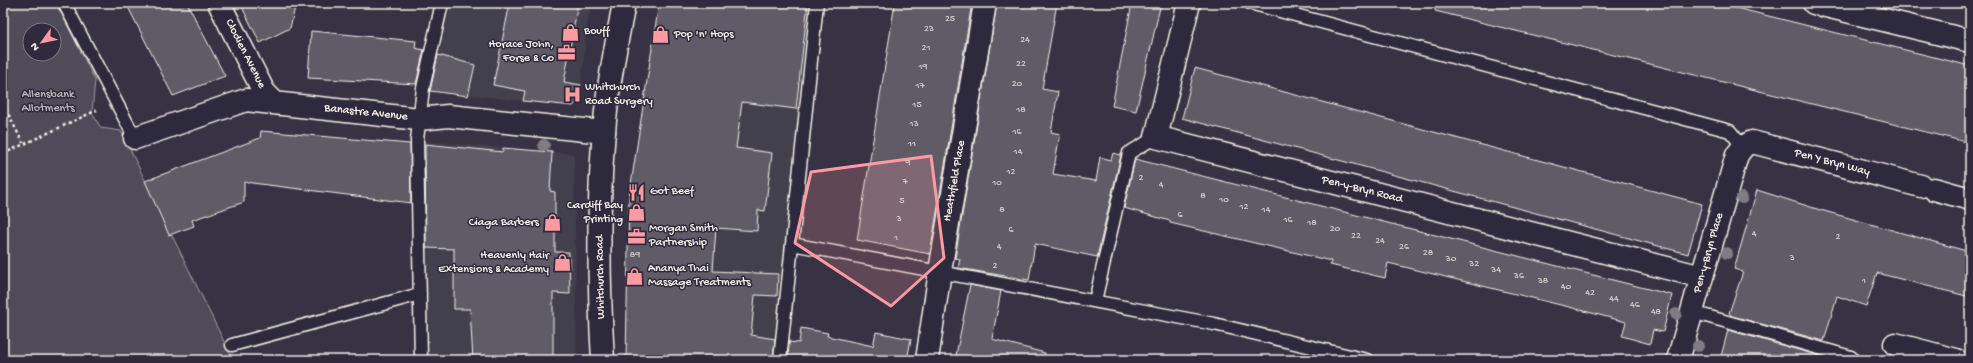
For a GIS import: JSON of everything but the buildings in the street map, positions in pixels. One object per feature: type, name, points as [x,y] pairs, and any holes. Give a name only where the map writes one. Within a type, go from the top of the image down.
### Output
[{"type":"street","name":"Clodien Avenue","points":[[220,3],[264,92],[275,103]]},
{"type":"street","name":"Whitchurch Road","points":[[603,360],[599,271],[604,132],[607,100],[624,3]]},
{"type":"street","name":"Heathfield Place","points":[[927,360],[940,271],[986,3]]},
{"type":"street","points":[[1156,137],[1188,3]]},
{"type":"street","points":[[1814,3],[1970,41]]},
{"type":"street","name":"Banastre Avenue","points":[[135,138],[246,100],[419,119],[448,116],[604,132]]},
{"type":"street","name":"Pen-y-Bryn Road","points":[[1156,137],[1702,277]]},
{"type":"street","name":"Pen Y Bryn Way","points":[[1743,147],[1752,142],[1970,199]]},
{"type":"street","name":"Pen-y-Bryn Place","points":[[1678,360],[1737,155],[1743,147]]},
{"type":"street","points":[[1895,344],[1956,360]]},
{"type":"lane","points":[[64,3],[135,138]]},
{"type":"lane","points":[[421,360],[417,140],[423,88],[442,3]]},
{"type":"lane","points":[[780,360],[817,3]]},
{"type":"lane","points":[[1250,3],[1730,131],[1743,147]]},
{"type":"lane","points":[[1095,301],[1129,153],[1156,137]]},
{"type":"lane","points":[[792,244],[1214,324],[1368,360]]},
{"type":"lane","points":[[232,345],[420,294]]},
{"type":"lane","points":[[1692,312],[1851,357],[1850,360]]},
{"type":"path","points":[[3,154],[23,143],[92,113],[114,98]]},
{"type":"path","points":[[3,104],[23,143]]},
{"type":"highlighted area","points":[[931,156],[944,258],[891,306],[795,243],[811,172]]},
{"type":"shaded area","points":[[449,3],[592,3],[587,25],[580,100],[573,106],[430,91]]},
{"type":"shaded area","points":[[659,3],[811,3],[774,360],[626,360],[627,286],[639,128]]},
{"type":"shaded area","points":[[424,141],[574,154],[577,360],[428,360]]},
{"type":"green space","name":"Allensbank Allotments","points":[[3,3],[56,3],[95,80],[92,113],[101,128],[121,131],[233,360],[3,360]]},
{"type":"place","name":"Bouff","points":[[571,32]]},
{"type":"place","name":"Pop 'n' Hops","points":[[661,35]]},
{"type":"place","name":"Horace John, Forse & Co","points":[[567,52]]},
{"type":"place","name":"Whitchurch Road Surgery","points":[[572,95]]},
{"type":"place","name":"Got Beef","points":[[637,192]]},
{"type":"place","name":"Cardiff Bay Printing","points":[[636,213]]},
{"type":"place","name":"Ciaga Barbers","points":[[552,223]]},
{"type":"place","name":"Morgan Smith Partnership","points":[[636,236]]},
{"type":"place","name":"Heavenly Hair Extensions & Academy","points":[[562,263]]},
{"type":"place","name":"Ananya Thai Massage Treatments","points":[[635,276]]}]
